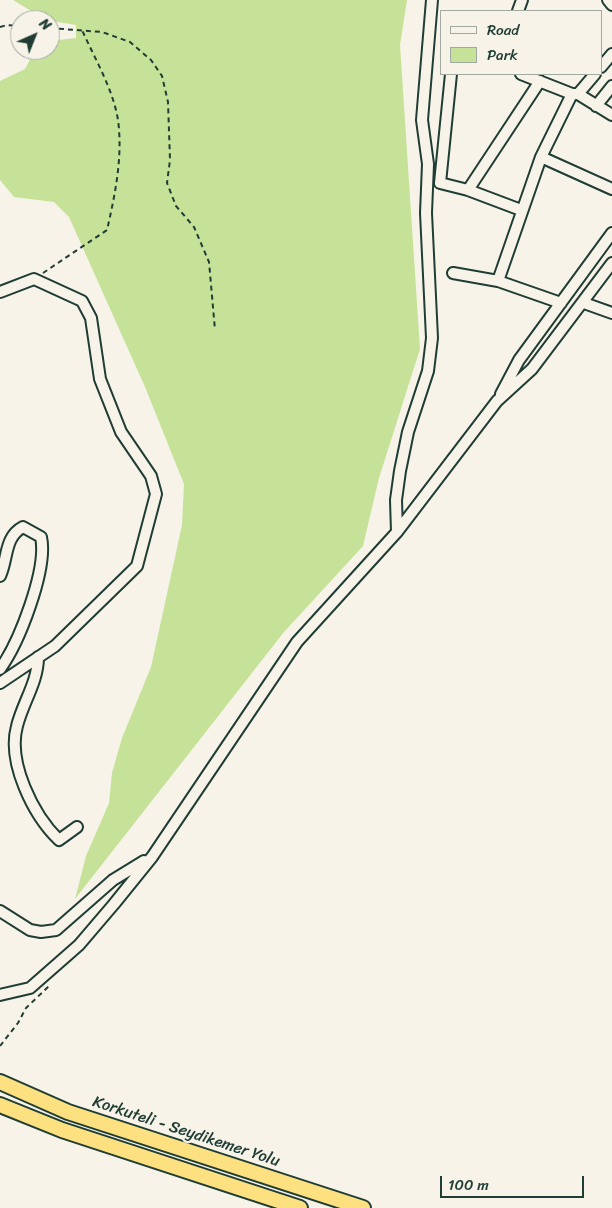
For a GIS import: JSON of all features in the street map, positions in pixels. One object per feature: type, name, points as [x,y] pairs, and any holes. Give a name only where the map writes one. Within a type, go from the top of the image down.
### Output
[{"type":"highway","name":"Korkuteli - Seydikemer Yolu","points":[[0,1082],[68,1112],[363,1208]]},
{"type":"highway","points":[[0,1105],[62,1130],[300,1208]]},
{"type":"street","points":[[397,532],[396,500],[400,471],[408,432],[428,371],[432,338],[426,213],[428,164],[422,120],[432,0]]},
{"type":"street","points":[[608,0],[612,4]]},
{"type":"street","points":[[602,66],[612,54]]},
{"type":"street","points":[[451,75],[440,183],[468,190],[521,210]]},
{"type":"street","points":[[524,75],[575,94],[612,115]]},
{"type":"street","points":[[498,281],[521,210],[541,157],[575,94],[594,75]]},
{"type":"street","points":[[468,190],[540,81]]},
{"type":"street","points":[[596,106],[612,86]]},
{"type":"street","points":[[541,157],[612,190]]},
{"type":"street","points":[[0,995],[30,988],[57,966],[79,945],[152,857],[297,642],[397,532],[497,401],[519,360],[612,233]]},
{"type":"street","points":[[497,401],[532,369],[584,303],[612,263]]},
{"type":"street","points":[[453,274],[498,281],[561,303]]},
{"type":"street","points":[[0,292],[34,279],[82,301],[91,318],[100,380],[121,432],[151,476],[156,494],[136,566],[55,646],[0,683]]},
{"type":"street","points":[[584,303],[612,313]]},
{"type":"street","points":[[0,576],[14,532],[23,527],[41,537],[44,550],[40,576],[28,612],[0,669]]},
{"type":"street","points":[[38,657],[38,670],[17,725],[14,744],[19,769],[34,809],[47,829],[59,840],[77,827]]},
{"type":"street","points":[[0,911],[30,930],[42,932],[56,930],[113,880],[152,857]]},
{"type":"path","points":[[60,29],[102,32],[130,42],[151,60],[162,76],[168,102],[170,160],[167,183],[176,206],[194,227],[209,262],[215,330]]},
{"type":"path","points":[[34,279],[107,230],[117,183],[118,119],[109,91],[82,30]]},
{"type":"path","points":[[0,1046],[18,1023],[26,1008],[50,984]]},
{"type":"green space","points":[[13,0],[407,0],[400,45],[420,349],[379,478],[363,546],[284,632],[75,899],[86,856],[109,803],[112,773],[122,738],[151,667],[182,525],[184,484],[145,387],[69,217],[54,202],[14,197],[0,180],[0,81],[25,69],[30,60],[60,60],[60,40],[76,38],[76,25],[60,22],[60,10],[30,10]]}]
